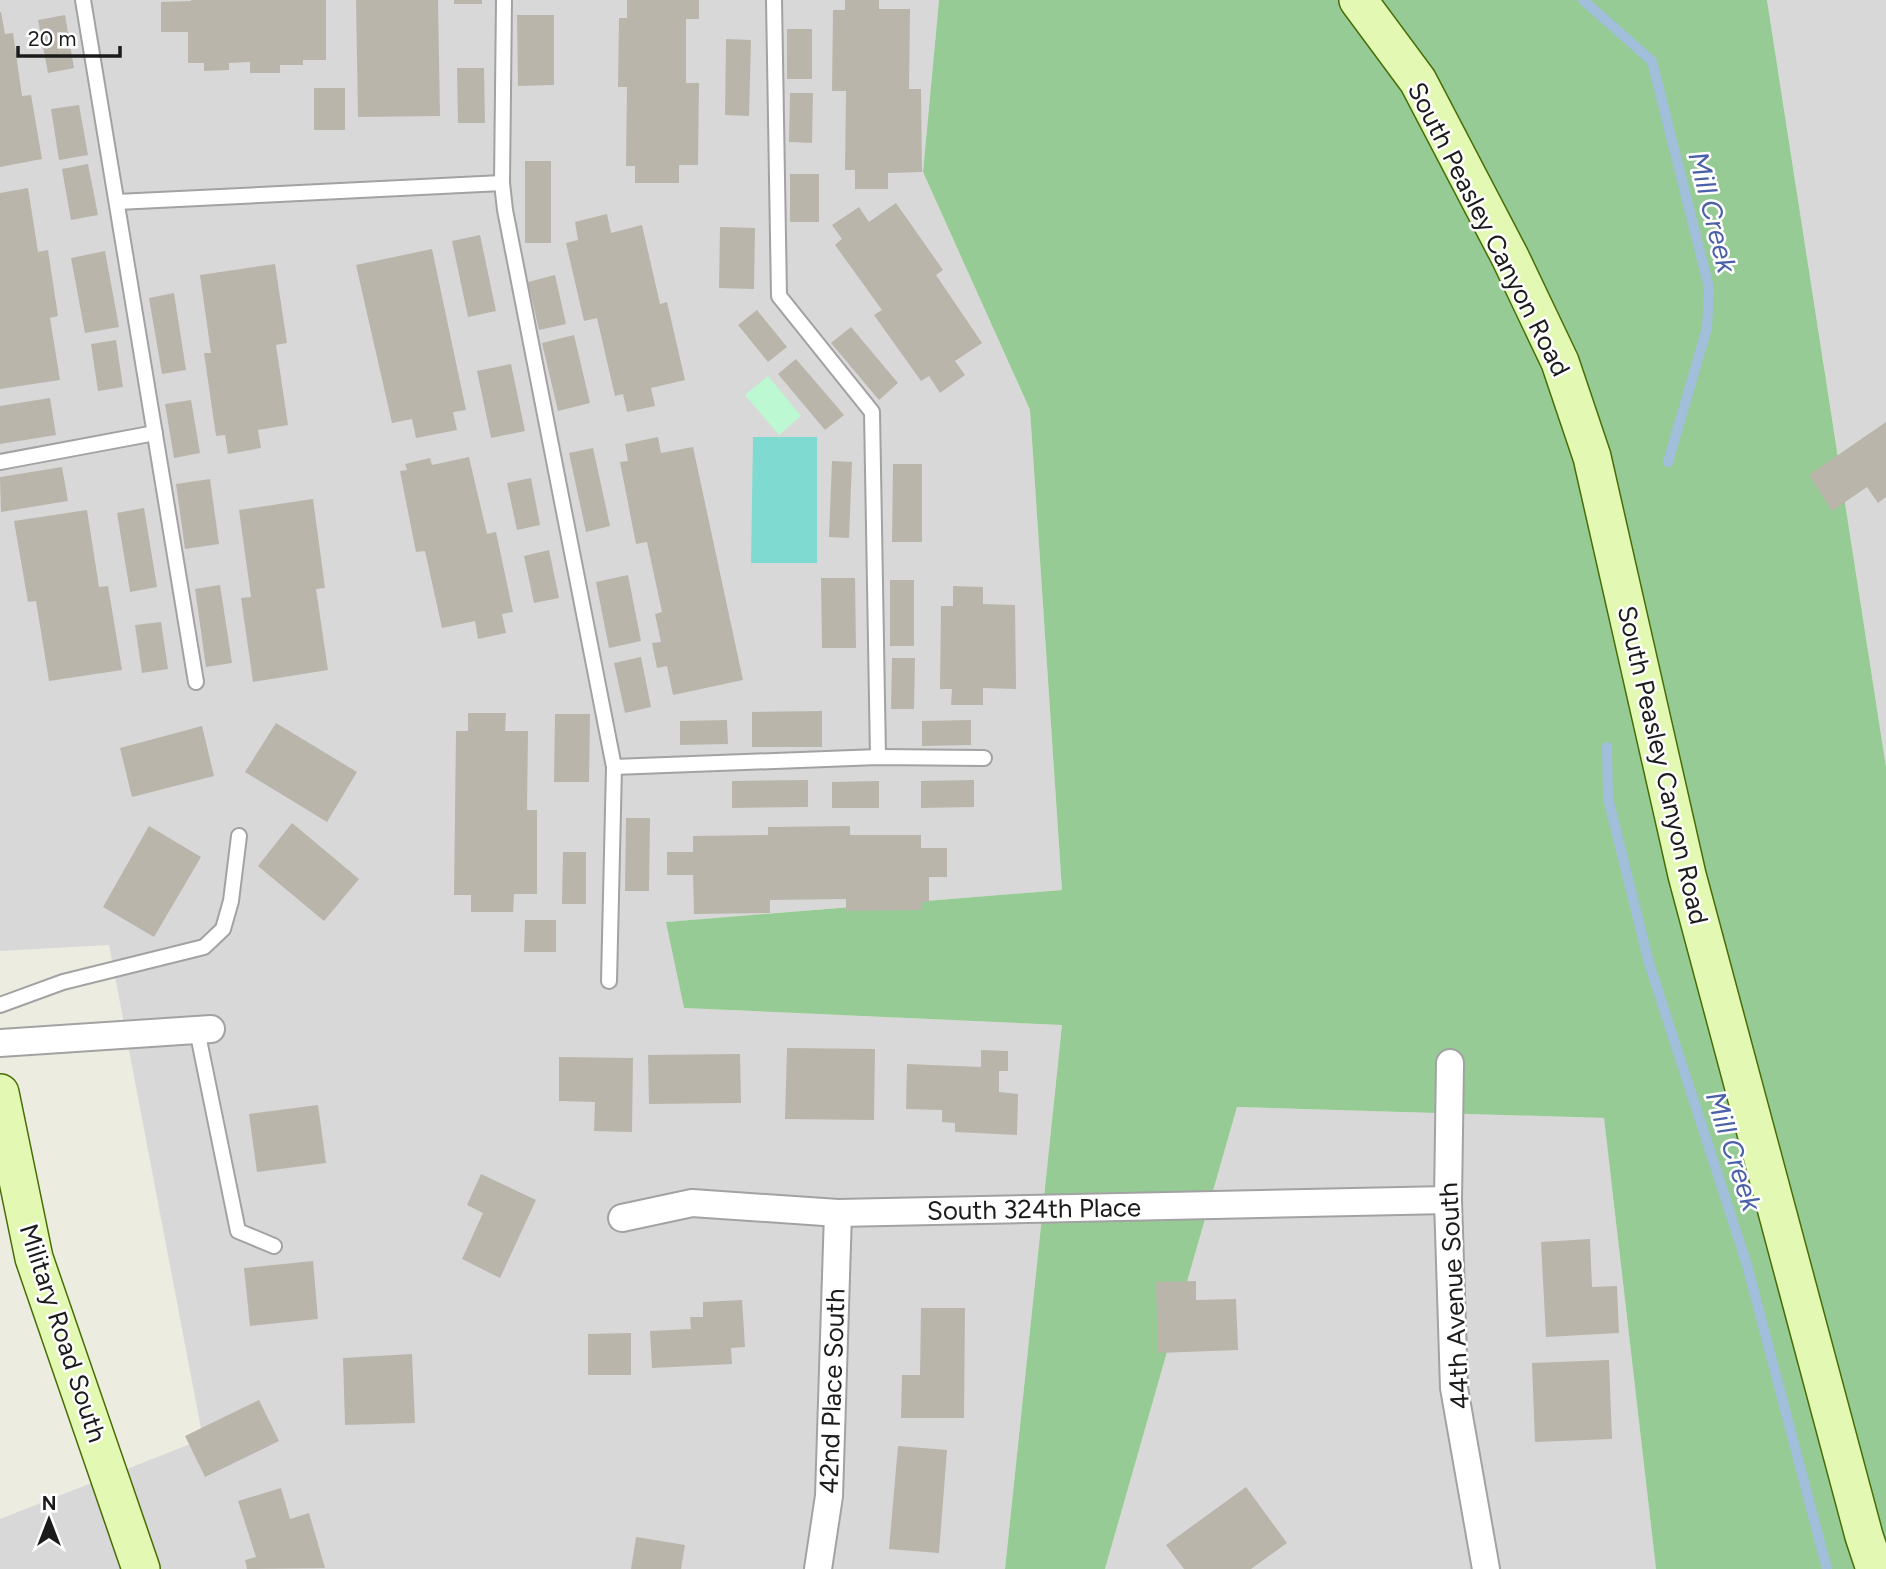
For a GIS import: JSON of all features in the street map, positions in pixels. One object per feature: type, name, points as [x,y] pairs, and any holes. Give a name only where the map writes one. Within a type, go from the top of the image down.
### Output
[{"type":"main road","name":"South Peasley Canyon Road","points":[[1358,0],[1418,81],[1510,257],[1560,362],[1592,457],[1687,875],[1875,1569]]},
{"type":"main road","name":"Military Road South","points":[[0,1093],[34,1258],[141,1569]]},
{"type":"street","points":[[0,1043],[204,1029]]},
{"type":"street","name":"44th Avenue South","points":[[1450,1063],[1448,1200],[1454,1388],[1485,1569]]},
{"type":"street","name":"South 324th Place","points":[[622,1218],[692,1203],[838,1213],[1448,1200]]},
{"type":"street","name":"42nd Place South","points":[[818,1569],[829,1496],[838,1213]]},
{"type":"lane","points":[[83,0],[196,682]]},
{"type":"lane","points":[[504,0],[502,183],[505,210],[614,767],[609,981]]},
{"type":"lane","points":[[774,0],[779,296],[872,412],[878,757]]},
{"type":"lane","points":[[117,202],[502,183]]},
{"type":"lane","points":[[0,462],[155,433]]},
{"type":"lane","points":[[614,767],[878,757],[984,758]]},
{"type":"lane","points":[[0,1005],[63,982],[205,947],[223,929],[231,901],[239,836]]},
{"type":"lane","points":[[204,1029],[238,1231],[274,1246]]},
{"type":"shaded area","points":[[0,0],[939,0],[923,172],[1030,410],[1062,890],[667,922],[684,1008],[1062,1025],[1005,1569],[0,1569],[0,1519],[203,1439],[109,945],[0,951]]},
{"type":"shaded area","points":[[1767,0],[1886,0],[1886,767]]},
{"type":"shaded area","points":[[753,437],[817,437],[817,563],[751,563]]},
{"type":"shaded area","points":[[1237,1107],[1604,1118],[1656,1569],[1105,1569]]},
{"type":"green space","points":[[939,0],[1767,0],[1886,767],[1886,1569],[1656,1569],[1604,1118],[1237,1107],[1105,1569],[1005,1569],[1062,1025],[684,1008],[666,922],[1062,890],[1030,410],[923,172]]},
{"type":"green space","points":[[768,376],[801,416],[779,435],[745,395]]},
{"type":"building","points":[[326,0],[326,60],[303,60],[303,65],[280,65],[280,73],[250,73],[250,62],[229,63],[229,70],[204,71],[204,63],[188,63],[188,32],[161,32],[161,2]]},
{"type":"building","points":[[356,0],[438,0],[440,116],[358,117]]},
{"type":"building","points":[[454,0],[482,0],[482,4],[454,4]]},
{"type":"building","points":[[627,0],[699,0],[699,19],[686,19],[686,83],[699,83],[698,165],[679,165],[679,183],[635,183],[635,166],[626,166],[627,87],[618,87],[619,18],[627,18]]},
{"type":"building","points":[[845,0],[879,0],[879,9],[910,9],[909,89],[921,89],[922,172],[888,173],[888,189],[855,189],[855,170],[845,170],[846,91],[832,91],[833,10],[845,10]]},
{"type":"building","points":[[0,12],[5,34],[13,33],[22,96],[31,95],[42,159],[0,167]]},
{"type":"building","points":[[65,15],[74,68],[48,73],[38,20]]},
{"type":"building","points":[[517,15],[554,15],[554,85],[518,86]]},
{"type":"building","points":[[787,29],[812,29],[812,79],[787,79]]},
{"type":"building","points":[[726,39],[751,40],[749,116],[725,115]]},
{"type":"building","points":[[457,68],[484,68],[485,123],[458,123]]},
{"type":"building","points":[[314,88],[345,88],[345,130],[314,130]]},
{"type":"building","points":[[790,93],[813,93],[812,143],[789,142]]},
{"type":"building","points":[[79,105],[88,155],[59,160],[51,109]]},
{"type":"building","points":[[525,161],[551,161],[551,243],[525,243]]},
{"type":"building","points":[[88,164],[98,215],[71,220],[62,169]]},
{"type":"building","points":[[790,174],[819,174],[819,222],[790,222]]},
{"type":"building","points":[[28,188],[38,252],[48,250],[58,316],[50,318],[60,380],[0,389],[0,193]]},
{"type":"building","points":[[896,203],[943,270],[936,275],[982,343],[955,361],[965,375],[940,393],[929,376],[921,381],[874,315],[882,310],[835,245],[842,239],[832,225],[859,207],[869,222]]},
{"type":"building","points":[[607,214],[611,233],[642,225],[660,304],[667,302],[685,380],[651,388],[655,406],[627,412],[623,394],[615,396],[597,318],[584,321],[566,243],[578,240],[575,222]]},
{"type":"building","points":[[720,227],[755,228],[754,289],[719,288]]},
{"type":"building","points":[[480,235],[496,311],[468,317],[452,241]]},
{"type":"building","points":[[432,249],[466,410],[453,412],[457,430],[416,438],[412,419],[392,423],[356,265]]},
{"type":"building","points":[[105,251],[119,327],[85,333],[71,258]]},
{"type":"building","points":[[275,264],[287,343],[276,345],[288,425],[258,430],[261,448],[228,454],[225,435],[216,436],[204,353],[211,353],[200,275]]},
{"type":"building","points":[[555,275],[566,324],[539,330],[528,282]]},
{"type":"building","points":[[174,293],[186,370],[162,374],[149,298]]},
{"type":"building","points":[[757,310],[787,347],[768,362],[738,325]]},
{"type":"building","points":[[851,327],[898,383],[879,400],[831,343]]},
{"type":"building","points":[[574,335],[590,403],[558,411],[542,343]]},
{"type":"building","points":[[116,340],[123,387],[98,391],[91,344]]},
{"type":"building","points":[[796,359],[844,415],[825,430],[778,374]]},
{"type":"building","points":[[511,364],[525,431],[491,438],[477,371]]},
{"type":"building","points":[[50,398],[56,435],[0,444],[0,406]]},
{"type":"building","points":[[191,400],[200,453],[174,458],[165,404]]},
{"type":"building","points":[[1886,422],[1886,497],[1878,503],[1867,487],[1832,511],[1809,475]]},
{"type":"building","points":[[658,437],[661,453],[693,447],[743,680],[673,695],[667,666],[657,668],[652,643],[661,642],[655,614],[662,612],[647,542],[636,544],[620,462],[628,461],[625,444]]},
{"type":"building","points":[[593,448],[610,526],[586,532],[569,453]]},
{"type":"building","points":[[469,457],[487,534],[496,532],[513,612],[502,614],[506,633],[478,639],[475,621],[442,628],[425,551],[416,552],[400,471],[407,470],[405,464],[430,458],[432,465]]},
{"type":"building","points":[[832,461],[852,462],[849,538],[829,537]]},
{"type":"building","points":[[893,464],[922,464],[922,542],[892,542]]},
{"type":"building","points":[[62,467],[68,501],[1,512],[0,477]]},
{"type":"building","points":[[531,478],[540,525],[517,530],[507,483]]},
{"type":"building","points":[[210,479],[219,544],[185,549],[176,484]]},
{"type":"building","points":[[313,499],[325,588],[316,589],[328,670],[253,682],[241,598],[251,597],[239,510]]},
{"type":"building","points":[[144,508],[157,587],[130,592],[117,513]]},
{"type":"building","points":[[87,510],[99,587],[108,586],[122,670],[49,681],[36,601],[28,602],[14,521]]},
{"type":"building","points":[[549,550],[559,598],[534,603],[524,556]]},
{"type":"building","points":[[628,575],[641,641],[609,648],[596,582]]},
{"type":"building","points":[[821,578],[855,578],[856,648],[822,648]]},
{"type":"building","points":[[890,580],[914,580],[914,646],[890,646]]},
{"type":"building","points":[[220,585],[232,663],[206,667],[195,589]]},
{"type":"building","points":[[953,586],[983,587],[983,604],[1015,605],[1016,689],[983,688],[983,705],[951,705],[952,689],[940,689],[941,606],[953,606]]},
{"type":"building","points":[[161,622],[168,669],[142,673],[135,625]]},
{"type":"building","points":[[641,657],[651,707],[625,713],[614,663]]},
{"type":"building","points":[[892,658],[915,658],[914,709],[891,709]]},
{"type":"building","points":[[822,711],[822,747],[752,747],[752,712]]},
{"type":"building","points":[[468,713],[506,713],[505,731],[528,731],[527,810],[537,810],[537,894],[514,894],[513,912],[471,912],[471,895],[454,895],[456,731],[468,731]]},
{"type":"building","points":[[555,714],[590,714],[589,782],[554,782]]},
{"type":"building","points":[[727,720],[728,744],[680,745],[680,721]]},
{"type":"building","points":[[971,720],[971,745],[922,746],[922,721]]},
{"type":"building","points":[[276,723],[357,772],[327,822],[245,772]]},
{"type":"building","points":[[202,726],[214,776],[132,797],[120,748]]},
{"type":"building","points":[[808,780],[808,807],[732,808],[732,781]]},
{"type":"building","points":[[974,780],[974,807],[921,808],[921,781]]},
{"type":"building","points":[[879,781],[879,808],[832,808],[832,782]]},
{"type":"building","points":[[626,818],[650,818],[649,891],[625,891]]},
{"type":"building","points":[[292,823],[359,879],[324,921],[258,866]]},
{"type":"building","points":[[149,826],[201,857],[154,937],[103,907]]},
{"type":"building","points":[[850,826],[850,835],[921,835],[921,848],[947,848],[947,877],[929,877],[929,902],[922,902],[922,910],[846,911],[846,899],[770,900],[770,913],[694,914],[693,875],[667,875],[667,852],[693,852],[693,836],[768,835],[768,827]]},
{"type":"building","points":[[563,852],[586,852],[586,904],[562,904]]},
{"type":"building","points":[[525,920],[556,920],[556,952],[524,952]]},
{"type":"building","points":[[787,1048],[875,1049],[874,1120],[785,1119]]},
{"type":"building","points":[[981,1050],[1008,1051],[1008,1071],[999,1071],[999,1092],[1018,1094],[1017,1135],[955,1132],[955,1123],[942,1122],[942,1110],[906,1109],[907,1064],[981,1067]]},
{"type":"building","points":[[740,1054],[741,1103],[649,1104],[648,1055]]},
{"type":"building","points":[[559,1057],[633,1058],[632,1132],[594,1131],[595,1102],[559,1101]]},
{"type":"building","points":[[318,1105],[326,1163],[257,1172],[249,1114]]},
{"type":"building","points":[[481,1174],[536,1200],[500,1278],[462,1259],[483,1213],[467,1205]]},
{"type":"building","points":[[1590,1239],[1592,1287],[1617,1286],[1619,1333],[1546,1337],[1541,1242]]},
{"type":"building","points":[[313,1261],[318,1319],[250,1326],[244,1268]]},
{"type":"building","points":[[1196,1281],[1196,1300],[1236,1299],[1238,1350],[1158,1353],[1156,1282]]},
{"type":"building","points":[[742,1300],[745,1347],[731,1348],[732,1364],[652,1368],[650,1331],[691,1329],[690,1317],[703,1317],[703,1302]]},
{"type":"building","points":[[921,1308],[965,1308],[964,1418],[901,1418],[902,1375],[920,1375]]},
{"type":"building","points":[[631,1333],[631,1375],[588,1375],[588,1334]]},
{"type":"building","points":[[412,1354],[415,1423],[345,1425],[343,1358]]},
{"type":"building","points":[[1609,1360],[1612,1439],[1535,1442],[1532,1363]]},
{"type":"building","points":[[259,1400],[279,1441],[205,1477],[185,1436]]},
{"type":"building","points":[[898,1446],[947,1450],[939,1553],[889,1549]]},
{"type":"building","points":[[1246,1487],[1287,1543],[1251,1569],[1184,1569],[1166,1545]]},
{"type":"building","points":[[281,1488],[290,1519],[309,1513],[325,1568],[247,1569],[245,1560],[256,1557],[238,1501]]},
{"type":"building","points":[[636,1537],[685,1545],[681,1569],[631,1569]]},
{"type":"waterway","name":"Mill Creek","points":[[1583,0],[1652,61],[1709,288],[1707,328],[1668,462]]},
{"type":"waterway","name":"Mill Creek","points":[[1607,747],[1608,798],[1649,963],[1747,1265],[1827,1569]]}]
